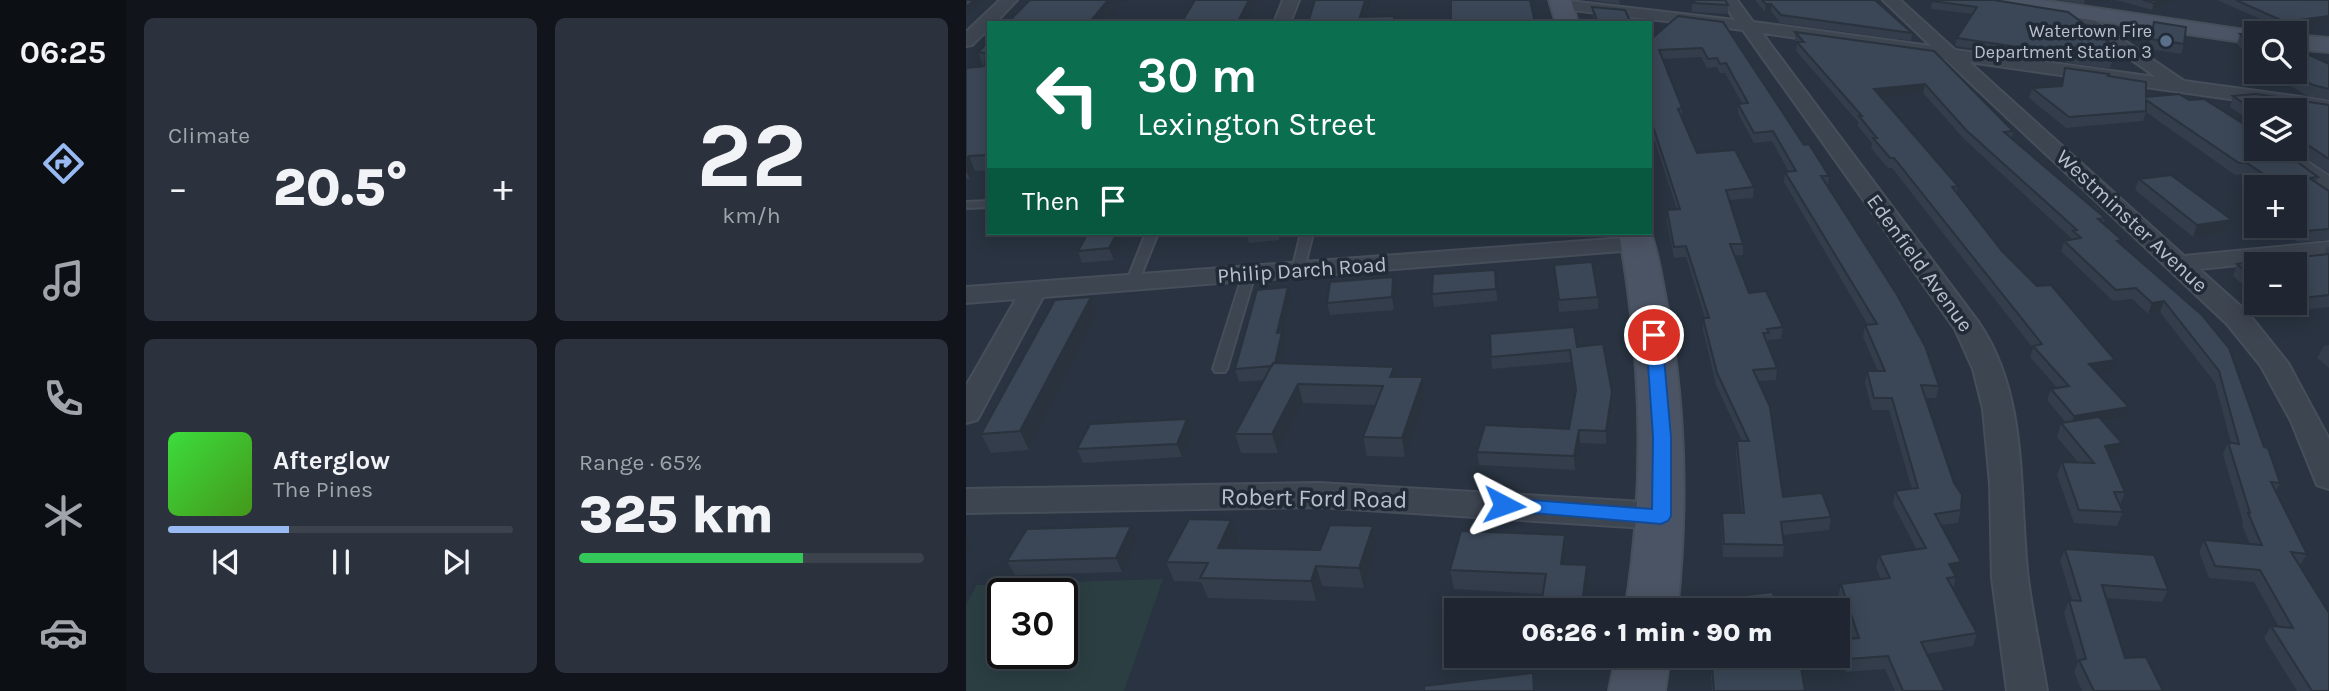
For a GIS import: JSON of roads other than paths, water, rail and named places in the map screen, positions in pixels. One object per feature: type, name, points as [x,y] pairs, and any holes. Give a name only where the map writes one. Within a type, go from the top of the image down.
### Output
[{"type":"street","points":[[966,41],[1009,0]]},
{"type":"street","points":[[1283,21],[1291,0]]},
{"type":"street","name":"Edenfield Avenue","points":[[1729,0],[1969,328],[1987,369],[1998,409],[2006,484],[2010,578],[2027,691]]},
{"type":"street","name":"Westminster Avenue","points":[[1891,0],[2237,318],[2274,363],[2306,421],[2329,477]]},
{"type":"street","points":[[1995,0],[2244,35]]},
{"type":"street","points":[[1563,9],[1748,26],[2329,107]]},
{"type":"street","points":[[2073,10],[2212,107]]},
{"type":"street","points":[[2213,10],[2244,24]]},
{"type":"street","points":[[2307,43],[2329,45]]},
{"type":"street","points":[[2307,55],[2329,66]]},
{"type":"street","points":[[2292,161],[2329,186]]},
{"type":"street","points":[[1636,239],[1660,387],[1661,516],[1652,598]]},
{"type":"street","name":"Philip Darch Road","points":[[966,295],[1298,270],[1636,239]]},
{"type":"street","points":[[2178,264],[2329,249]]},
{"type":"street","points":[[966,413],[1034,290]]},
{"type":"street","name":"Robert Ford Road","points":[[966,501],[1319,495],[1661,516]]},
{"type":"street","points":[[1637,691],[1641,668]]},
{"type":"lane","points":[[966,205],[987,204]]},
{"type":"lane","points":[[1132,283],[1151,235]]},
{"type":"lane","points":[[1298,270],[1307,235]]},
{"type":"lane","points":[[1220,369],[1249,274]]},
{"type":"place","name":"Watertown Fire Department Station 3","points":[[2166,41]]}]
